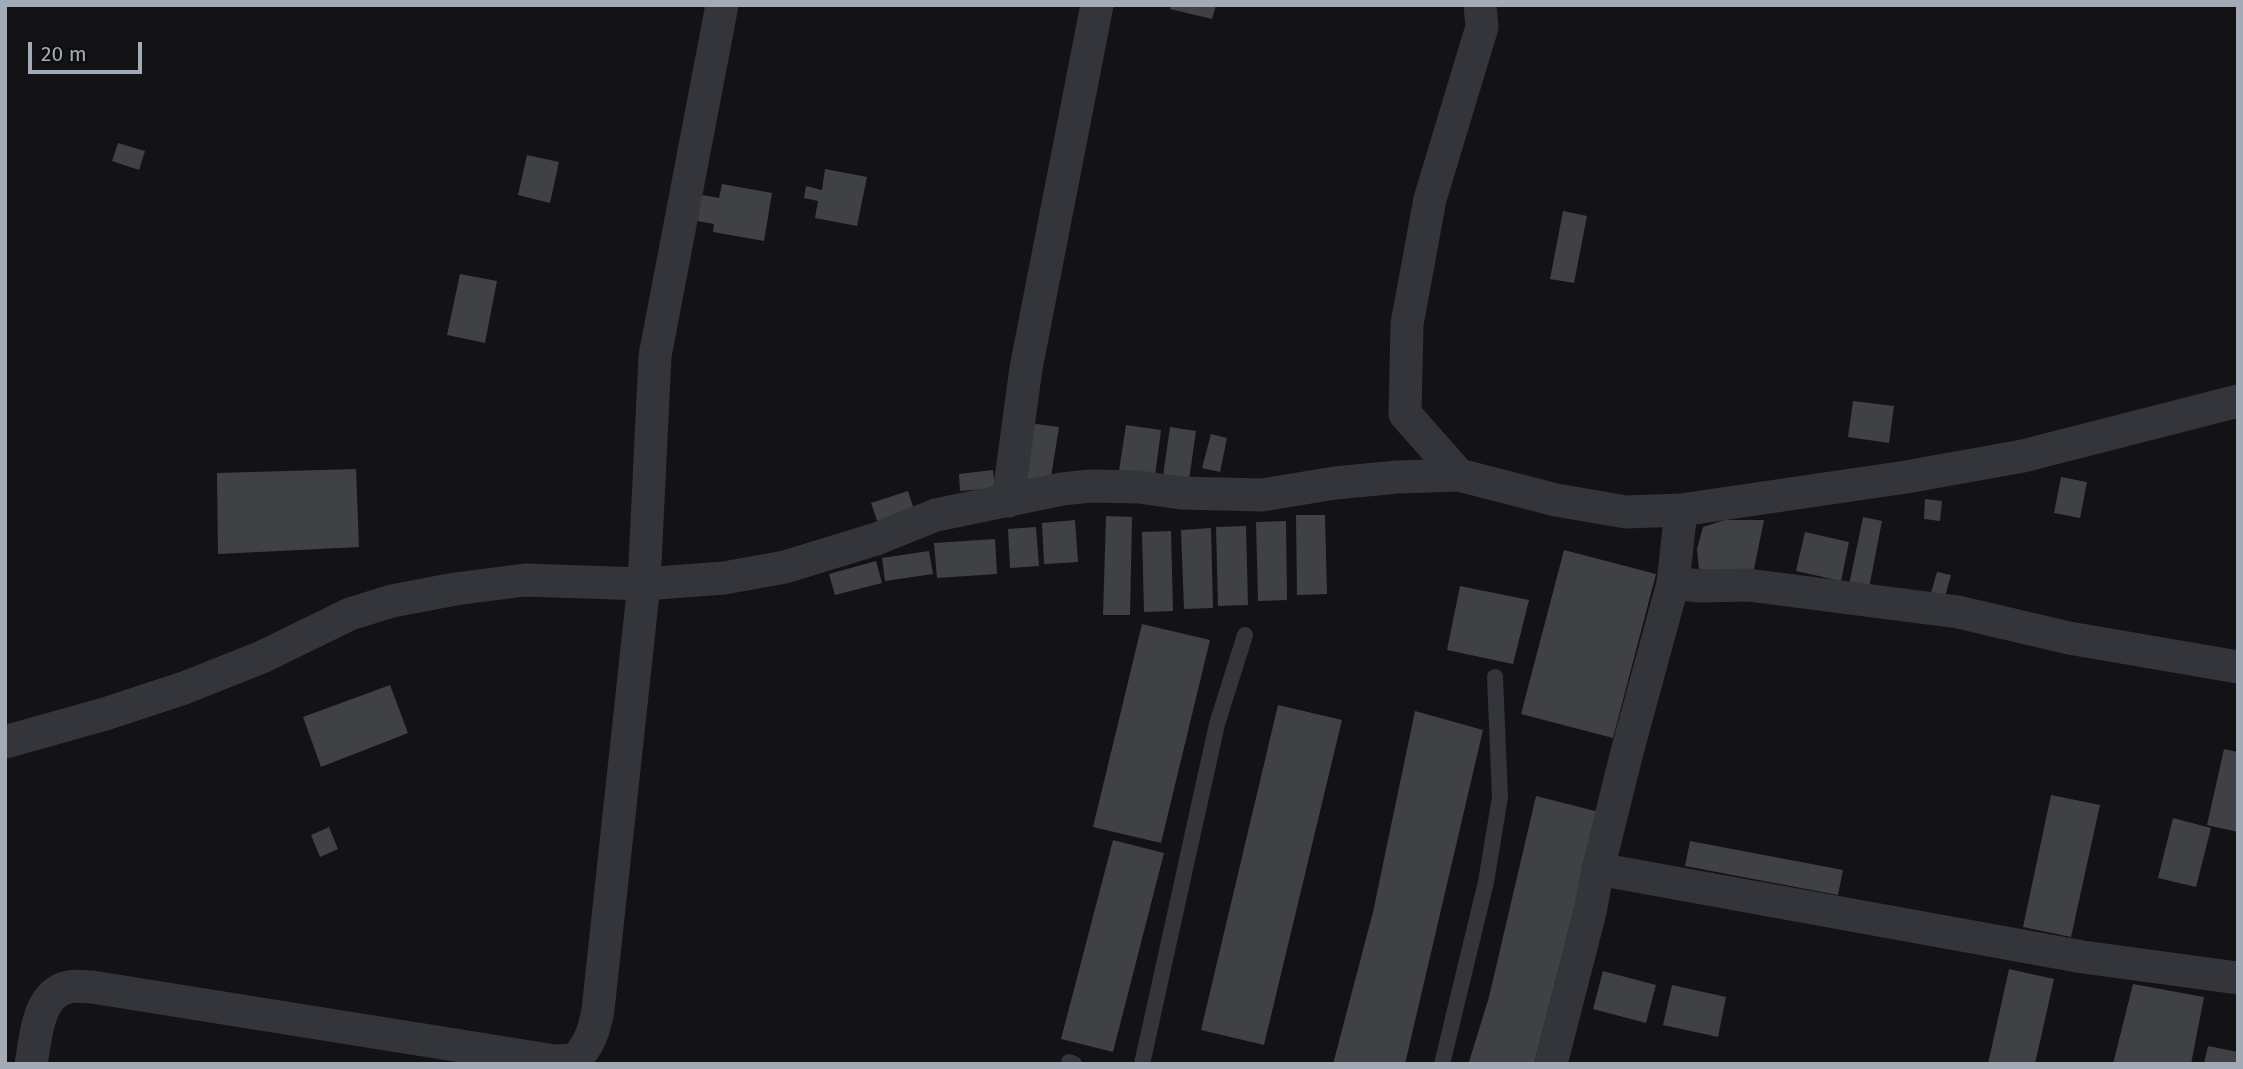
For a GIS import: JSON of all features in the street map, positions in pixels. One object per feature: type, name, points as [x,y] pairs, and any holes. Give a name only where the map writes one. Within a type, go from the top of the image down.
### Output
[{"type":"street","points":[[32,1064],[41,1015],[56,992],[70,986],[555,1061],[575,1059],[585,1049],[593,1036],[598,1010],[644,584],[655,356],[722,5]]},
{"type":"street","points":[[1007,501],[1026,368],[1097,5]]},
{"type":"street","points":[[1459,475],[1405,414],[1407,324],[1430,199],[1482,27],[1480,5]]},
{"type":"street","points":[[5,742],[184,688],[262,657],[350,614],[392,601],[454,589],[525,580],[644,584],[724,578],[786,567],[876,539],[936,515],[1062,489],[1090,486],[1139,487],[1181,493],[1262,495],[1335,483],[1459,475],[1556,500],[1626,512],[1681,510],[1892,480],[2023,456],[2238,401]]},
{"type":"street","points":[[1551,1064],[1672,583],[1681,510]]},
{"type":"street","points":[[1672,583],[1700,586],[1748,585],[1958,612],[2068,638],[2238,667]]},
{"type":"street","points":[[1598,869],[2083,957],[2238,978]]},
{"type":"lane","points":[[1142,1064],[1217,724],[1245,635]]},
{"type":"lane","points":[[1442,1064],[1486,882],[1500,797],[1495,677]]},
{"type":"building","points":[[1171,5],[1216,5],[1212,19],[1170,9]]},
{"type":"building","points":[[118,143],[145,151],[139,170],[112,161]]},
{"type":"building","points":[[527,155],[559,162],[550,203],[518,195]]},
{"type":"building","points":[[825,169],[867,177],[857,226],[815,218],[818,201],[804,198],[806,186],[822,190]]},
{"type":"building","points":[[722,184],[772,193],[764,241],[713,232],[714,224],[692,220],[697,194],[719,198]]},
{"type":"building","points":[[1563,211],[1587,216],[1574,283],[1550,279]]},
{"type":"building","points":[[460,274],[497,281],[485,343],[447,335]]},
{"type":"building","points":[[1853,401],[1894,406],[1889,443],[1848,437]]},
{"type":"building","points":[[1029,423],[1059,427],[1050,483],[1021,479]]},
{"type":"building","points":[[1126,425],[1161,430],[1155,476],[1119,471]]},
{"type":"building","points":[[1170,427],[1196,431],[1189,480],[1163,476]]},
{"type":"building","points":[[1211,434],[1227,438],[1220,472],[1202,468]]},
{"type":"building","points":[[356,469],[359,547],[218,554],[217,473]]},
{"type":"building","points":[[993,470],[995,488],[960,491],[959,474]]},
{"type":"building","points":[[2061,477],[2087,482],[2080,518],[2054,513]]},
{"type":"building","points":[[908,491],[915,513],[879,526],[871,503]]},
{"type":"building","points":[[1925,499],[1942,501],[1940,521],[1924,519]]},
{"type":"building","points":[[1296,515],[1325,515],[1327,594],[1297,595]]},
{"type":"building","points":[[1106,516],[1132,517],[1130,615],[1103,615]]},
{"type":"building","points":[[1863,517],[1882,521],[1869,588],[1849,585]]},
{"type":"building","points":[[1075,520],[1078,562],[1044,564],[1042,523]]},
{"type":"building","points":[[1725,520],[1764,520],[1752,579],[1699,569],[1697,549],[1703,527]]},
{"type":"building","points":[[1286,521],[1287,600],[1258,601],[1256,522]]},
{"type":"building","points":[[1246,526],[1248,605],[1218,606],[1216,527]]},
{"type":"building","points":[[1036,527],[1039,566],[1010,568],[1008,529]]},
{"type":"building","points":[[1211,528],[1213,608],[1184,609],[1181,530]]},
{"type":"building","points":[[1171,531],[1173,611],[1144,612],[1142,532]]},
{"type":"building","points":[[1805,532],[1849,542],[1841,581],[1796,571]]},
{"type":"building","points":[[995,539],[997,574],[937,578],[934,543]]},
{"type":"building","points":[[1564,550],[1656,574],[1613,738],[1521,714]]},
{"type":"building","points":[[929,551],[933,574],[885,581],[882,558]]},
{"type":"building","points":[[876,561],[882,583],[835,595],[829,574]]},
{"type":"building","points":[[1937,572],[1951,575],[1943,604],[1929,600]]},
{"type":"building","points":[[1460,586],[1529,600],[1513,664],[1447,650]]},
{"type":"building","points":[[1142,624],[1210,640],[1161,843],[1093,827]]},
{"type":"building","points":[[390,685],[408,733],[321,767],[303,717]]},
{"type":"building","points":[[1278,705],[1342,720],[1264,1045],[1201,1030]]},
{"type":"building","points":[[1415,711],[1483,730],[1405,1064],[1333,1064],[1373,912]]},
{"type":"building","points":[[2224,749],[2238,752],[2238,832],[2207,825]]},
{"type":"building","points":[[2051,795],[2100,805],[2071,937],[2023,927]]},
{"type":"building","points":[[1536,796],[1599,812],[1534,1064],[1469,1062],[1489,997]]},
{"type":"building","points":[[2173,818],[2211,828],[2196,887],[2158,878]]},
{"type":"building","points":[[329,827],[338,849],[320,857],[311,835]]},
{"type":"building","points":[[1113,840],[1164,853],[1113,1052],[1061,1039]]},
{"type":"building","points":[[1690,841],[1843,870],[1838,895],[1685,866]]},
{"type":"building","points":[[2009,969],[2054,979],[2035,1064],[1988,1064]]},
{"type":"building","points":[[1603,971],[1656,985],[1646,1023],[1593,1009]]},
{"type":"building","points":[[2133,984],[2204,997],[2191,1064],[2113,1064]]},
{"type":"building","points":[[1672,985],[1726,997],[1718,1037],[1663,1025]]},
{"type":"building","points":[[2208,1046],[2238,1052],[2238,1064],[2204,1064]]}]
